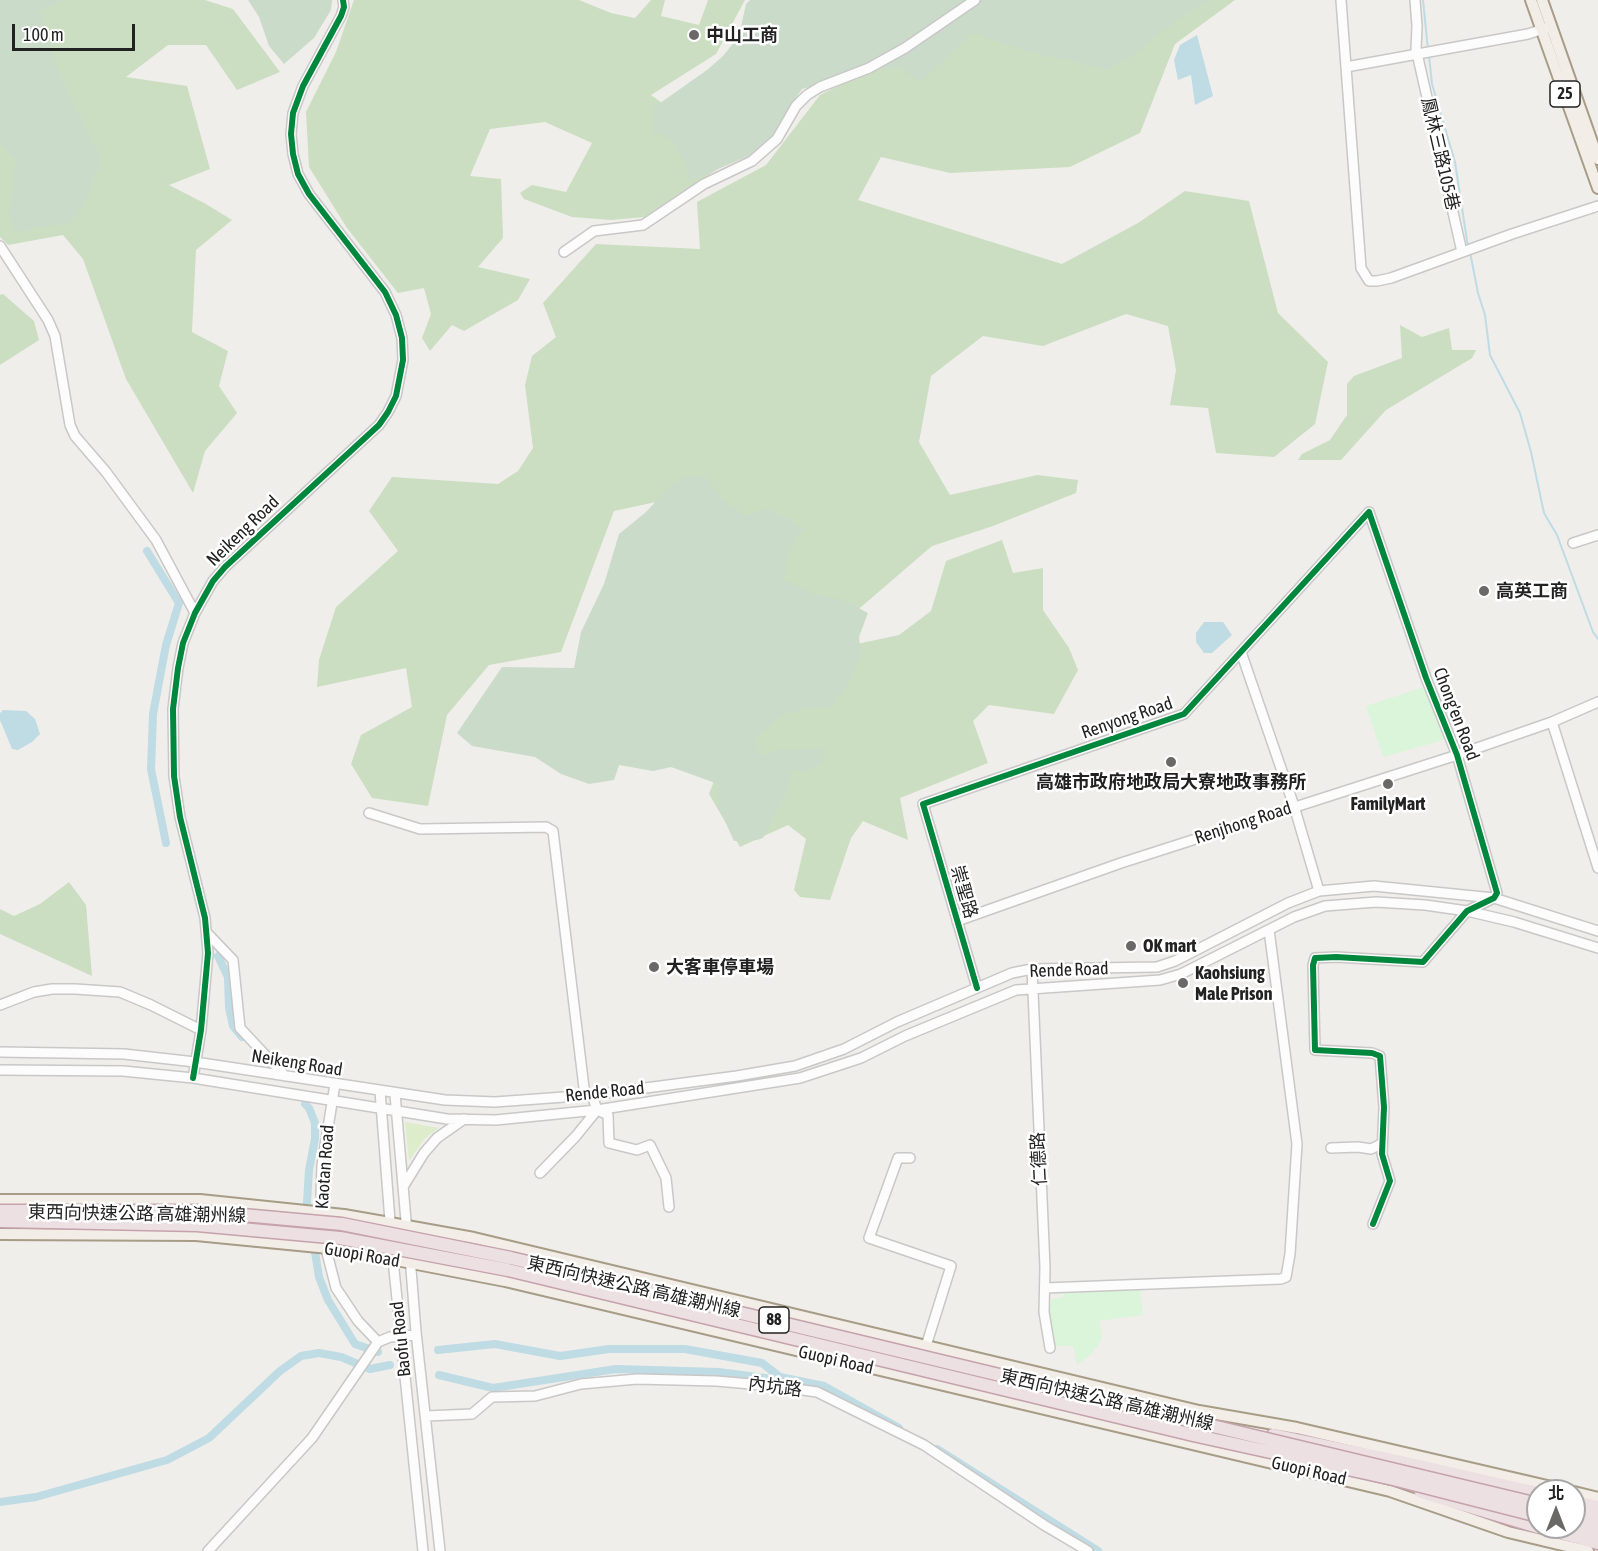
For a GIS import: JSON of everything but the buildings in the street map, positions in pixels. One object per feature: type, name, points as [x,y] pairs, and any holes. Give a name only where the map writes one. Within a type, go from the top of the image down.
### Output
[{"type":"highway","name":"東西向快速公路 高雄潮州線","points":[[0,1211],[199,1211],[342,1224],[511,1258],[1526,1501]]},
{"type":"highway","name":"東西向快速公路 高雄潮州線","points":[[0,1221],[197,1225],[340,1238],[508,1270],[1182,1432],[1393,1479],[1526,1513]]},
{"type":"highway","points":[[1197,1421],[1397,1461],[1526,1490]]},
{"type":"highway","points":[[1393,1479],[1410,1488],[1526,1523]]},
{"type":"highway","points":[[1583,1539],[1598,1543]]},
{"type":"main road","name":"25","points":[[1532,0],[1547,28],[1598,159]]},
{"type":"main road","name":"25","points":[[1542,0],[1547,28],[1598,188]]},
{"type":"main road","name":"Guopi Road","points":[[0,1200],[200,1200],[319,1212],[407,1226],[474,1239],[1198,1411],[1298,1428],[1526,1481]]},
{"type":"main road","name":"Guopi Road","points":[[0,1234],[196,1235],[324,1248],[505,1281],[1390,1491],[1508,1532],[1588,1551]]},
{"type":"street","name":"Neikeng Road","points":[[193,1078],[208,971],[208,934],[177,800],[173,709],[183,643],[195,613],[213,581],[225,567],[378,425],[396,396],[403,360],[402,338],[385,292],[309,194],[298,174],[293,154],[291,134],[293,113],[303,86],[344,7],[343,0]]},
{"type":"street","points":[[564,252],[594,231],[644,225],[704,184],[752,161],[777,139],[796,106],[807,95],[820,87],[869,68],[905,48],[975,0]]},
{"type":"street","points":[[1341,0],[1362,268],[1370,281],[1391,278],[1598,206]]},
{"type":"street","name":"鳳林三路105巷","points":[[1415,0],[1419,55],[1467,250]]},
{"type":"street","points":[[1346,67],[1528,34],[1547,28]]},
{"type":"street","points":[[0,246],[48,320],[55,336],[70,425],[75,436],[106,472],[156,540],[195,613]]},
{"type":"street","name":"Renyong Road","points":[[923,804],[1184,714],[1369,512]]},
{"type":"street","name":"Chong'en Road","points":[[1369,512],[1426,678],[1457,755],[1497,893],[1494,898]]},
{"type":"street","points":[[1573,543],[1598,536]]},
{"type":"street","points":[[1241,652],[1294,806],[1319,891]]},
{"type":"street","name":"Renjhong Road","points":[[957,921],[1121,863],[1457,755],[1552,722],[1598,702]]},
{"type":"street","points":[[1552,722],[1594,835],[1598,868]]},
{"type":"street","name":"崇聖路","points":[[923,804],[977,988]]},
{"type":"street","points":[[369,813],[420,829],[546,827],[553,831],[589,1095],[597,1110],[608,1115],[609,1143],[637,1150],[650,1145],[666,1178],[669,1207]]},
{"type":"street","name":"Rende Road","points":[[395,1094],[445,1100],[495,1102],[589,1095],[737,1076],[795,1066],[844,1049],[897,1022],[1012,973],[1032,969],[1156,967],[1175,961],[1288,903],[1319,891],[1374,886],[1494,898],[1598,931]]},
{"type":"street","points":[[1374,1224],[1390,1181],[1381,1144],[1384,1107],[1380,1056],[1372,1053],[1315,1050],[1313,965],[1315,958],[1423,962],[1467,911],[1494,898]]},
{"type":"street","name":"Rende Road","points":[[397,1112],[496,1120],[597,1110],[800,1078],[861,1058],[905,1036],[1016,990],[1160,980],[1181,974],[1294,917],[1325,906],[1376,902],[1425,905],[1467,911],[1514,922],[1598,948]]},
{"type":"street","points":[[1045,1288],[1286,1277],[1290,1254],[1297,1144],[1269,930]]},
{"type":"street","name":"Neikeng Road","points":[[208,934],[233,960],[240,1028],[285,1076]]},
{"type":"street","name":"仁德路","points":[[1032,969],[1045,1288],[1044,1312],[1050,1348]]},
{"type":"street","points":[[0,1005],[34,992],[52,989],[120,992],[201,1030]]},
{"type":"street","name":"Neikeng Road","points":[[0,1052],[124,1054],[195,1062],[395,1094]]},
{"type":"street","name":"Neikeng Road","points":[[0,1070],[123,1071],[193,1078],[397,1112]]},
{"type":"street","name":"Kaotan Road","points":[[335,1084],[322,1165],[319,1212],[324,1248],[336,1288],[377,1344]]},
{"type":"street","name":"Baofu Road","points":[[380,1091],[393,1260],[423,1551]]},
{"type":"street","name":"Baofu Road","points":[[395,1094],[416,1335],[440,1551]]},
{"type":"street","points":[[540,1173],[576,1136],[597,1110]]},
{"type":"street","points":[[403,1187],[424,1152],[437,1138],[464,1119]]},
{"type":"street","points":[[1331,1148],[1371,1149],[1381,1144]]},
{"type":"street","points":[[910,1158],[898,1158],[870,1238],[951,1266],[926,1346]]},
{"type":"street","points":[[208,1551],[312,1438],[377,1344],[390,1337],[416,1335]]},
{"type":"street","name":"內坑路","points":[[426,1416],[472,1414],[492,1397],[534,1395],[581,1384],[638,1379],[716,1381],[817,1392],[924,1446],[1044,1525],[1088,1551]]},
{"type":"green space","points":[[0,0],[205,0],[233,9],[280,72],[237,90],[206,45],[168,45],[126,77],[187,86],[210,169],[169,185],[232,220],[196,250],[192,332],[228,351],[219,386],[237,413],[205,451],[193,493],[126,379],[83,259],[63,235],[8,245],[0,237],[0,124],[52,217]]},
{"type":"green space","points":[[0,0],[63,0],[40,11],[60,77],[102,161],[92,180],[87,199],[71,223],[13,232],[9,212],[16,160],[0,144]]},
{"type":"green space","points":[[248,0],[332,0],[331,10],[314,38],[284,64],[269,46],[259,17]]},
{"type":"green space","points":[[354,0],[579,0],[611,13],[635,18],[651,0],[665,0],[661,16],[699,25],[708,0],[745,0],[716,54],[651,95],[689,122],[750,148],[644,217],[611,220],[572,217],[524,199],[520,193],[532,185],[566,192],[592,143],[545,122],[490,129],[470,176],[501,179],[503,238],[478,267],[530,279],[518,300],[464,331],[452,325],[430,351],[422,338],[431,314],[424,288],[398,293],[347,228],[309,167],[306,112],[336,52]]},
{"type":"green space","points":[[750,0],[1211,0],[1181,17],[1134,54],[1108,70],[1019,49],[972,33],[920,81],[898,67],[871,71],[802,89],[786,112],[780,136],[758,152],[690,181],[681,154],[671,139],[653,132],[653,108],[723,56],[739,36],[746,4]]},
{"type":"green space","points":[[1117,0],[1235,0],[1175,44],[1140,133],[1070,167],[950,173],[881,157],[858,200],[1062,264],[1138,223],[1185,191],[1249,201],[1278,313],[1328,362],[1315,424],[1274,457],[1216,453],[1208,408],[1170,405],[1176,370],[1168,326],[1126,314],[1043,346],[983,336],[931,376],[919,442],[950,495],[1037,475],[1078,480],[1076,493],[993,526],[932,546],[832,632],[693,494],[614,511],[561,652],[489,665],[447,715],[428,806],[372,798],[351,764],[361,735],[412,707],[406,668],[317,687],[319,660],[336,607],[398,551],[369,511],[392,477],[498,484],[518,471],[533,448],[525,385],[532,356],[556,337],[543,303],[596,244],[700,249],[697,202],[766,165],[820,95],[951,29]]},
{"type":"green space","points":[[3,294],[34,321],[39,340],[0,365],[0,295]]},
{"type":"green space","points":[[1400,325],[1422,337],[1449,328],[1452,350],[1476,350],[1472,358],[1386,410],[1341,460],[1298,460],[1302,454],[1330,440],[1347,415],[1347,384],[1354,376],[1402,358]]},
{"type":"green space","points":[[688,475],[704,477],[730,506],[744,516],[767,509],[792,521],[803,530],[789,549],[784,580],[812,593],[845,601],[868,613],[859,637],[861,653],[847,685],[830,708],[807,708],[782,715],[754,740],[761,755],[781,750],[824,748],[822,763],[807,771],[792,770],[785,794],[763,838],[757,840],[734,841],[718,806],[718,784],[671,767],[653,771],[619,765],[614,780],[589,784],[561,774],[535,757],[472,746],[457,733],[502,667],[574,668],[581,632],[604,584],[619,534],[646,512],[669,487]]},
{"type":"green space","points":[[1002,540],[1013,573],[1043,568],[1043,610],[1069,648],[1078,670],[1054,714],[989,705],[973,721],[988,763],[900,798],[908,840],[863,821],[851,838],[830,900],[800,897],[794,890],[806,839],[788,825],[740,847],[709,794],[723,758],[843,647],[899,635],[931,611],[946,561]]},
{"type":"green space","points":[[1427,686],[1447,739],[1383,757],[1366,706]]},
{"type":"green space","points":[[69,882],[86,905],[92,976],[0,934],[0,909],[14,916],[40,904]]},
{"type":"green space","points":[[405,1122],[439,1128],[424,1139],[409,1161]]},
{"type":"green space","points":[[1140,1290],[1143,1315],[1099,1321],[1102,1336],[1099,1344],[1077,1365],[1073,1346],[1055,1346],[1048,1314],[1052,1299],[1063,1297],[1064,1293]]},
{"type":"water","points":[[1197,35],[1213,96],[1195,105],[1191,75],[1178,80],[1174,60],[1180,45]]},
{"type":"water","points":[[1204,622],[1223,622],[1232,635],[1212,653],[1204,653],[1196,642],[1196,633]]},
{"type":"water","points":[[3,710],[26,711],[35,719],[40,734],[18,750],[12,749],[0,720],[0,713]]},
{"type":"waterway","points":[[1423,0],[1428,50]]},
{"type":"waterway","points":[[1429,56],[1432,84],[1455,162],[1468,247]]},
{"type":"waterway","points":[[1470,252],[1485,315],[1490,355],[1520,413],[1544,513],[1557,535],[1593,632],[1598,639]]},
{"type":"waterway","points":[[147,551],[179,603],[166,645],[153,714],[151,769],[166,843]]},
{"type":"waterway","points":[[218,956],[228,977],[229,1008],[233,1026],[242,1037]]},
{"type":"waterway","points":[[305,1104],[315,1123],[307,1202],[319,1277],[328,1300],[355,1344],[378,1352]]},
{"type":"waterway","points":[[438,1350],[495,1344],[560,1356],[609,1349],[685,1349],[762,1363],[780,1377]]},
{"type":"waterway","points":[[0,1502],[36,1497],[167,1460],[209,1438],[280,1371],[301,1356],[319,1353],[341,1357],[370,1369],[390,1365]]},
{"type":"waterway","points":[[439,1375],[493,1388],[616,1369],[719,1372],[772,1379],[780,1377],[824,1386],[899,1428]]},
{"type":"waterway","points":[[937,1449],[1098,1551]]},
{"type":"cycle path","points":[[193,1078],[201,1030],[208,953],[205,918],[180,817],[174,776],[173,709],[183,643],[195,613],[213,581],[225,567],[379,425],[396,396],[403,360],[402,338],[396,315],[385,292],[309,194],[298,174],[293,154],[291,134],[293,113],[303,86],[341,16],[344,7],[343,0]]},
{"type":"cycle path","points":[[977,988],[923,804],[1184,714],[1369,512],[1426,678],[1457,755],[1497,893],[1494,898],[1467,911],[1423,962],[1315,958],[1313,965],[1315,1050],[1372,1053],[1380,1056],[1384,1107],[1382,1154],[1390,1181],[1373,1224]]},
{"type":"place","name":"中山工商","points":[[694,35]]},
{"type":"place","name":"高英工商","points":[[1484,591]]},
{"type":"place","name":"高雄市政府地政局大寮地政事務所","points":[[1171,762]]},
{"type":"place","name":"FamilyMart","points":[[1388,784]]},
{"type":"place","name":"OK mart","points":[[1131,946]]},
{"type":"place","name":"大客車停車場","points":[[654,967]]},
{"type":"place","name":"Kaohsiung Male Prison","points":[[1183,983]]}]
